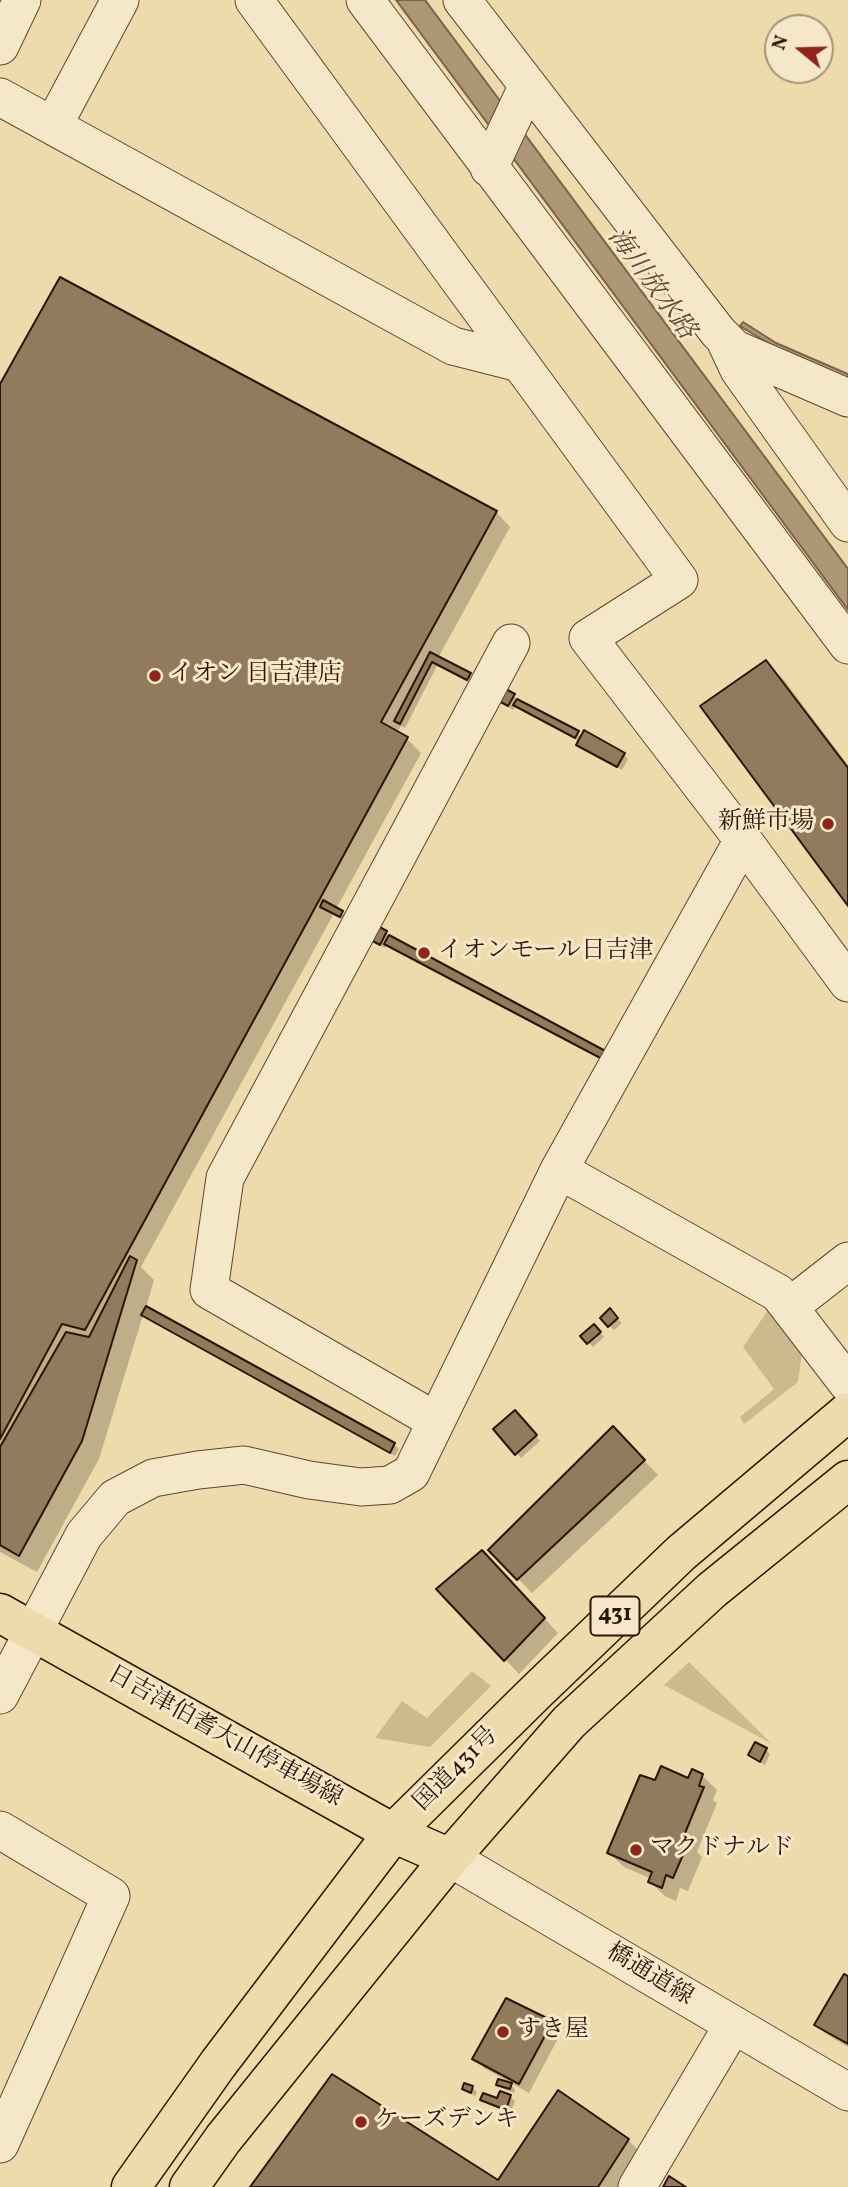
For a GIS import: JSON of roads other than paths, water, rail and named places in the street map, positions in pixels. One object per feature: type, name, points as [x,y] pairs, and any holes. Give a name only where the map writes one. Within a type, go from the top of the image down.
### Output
[{"type":"main road","name":"国道431号","points":[[131,2187],[218,2064],[393,1833],[681,1553],[848,1412]]},
{"type":"main road","name":"国道431号","points":[[189,2187],[223,2139],[450,1858],[569,1722],[712,1590],[848,1480]]},
{"type":"main road","name":"日吉津伯耆大山停車場線","points":[[0,1613],[393,1833],[450,1858]]},
{"type":"street","points":[[0,46],[22,0]]},
{"type":"street","points":[[53,126],[120,0]]},
{"type":"street","points":[[254,0],[679,580],[588,638],[743,840],[848,983]]},
{"type":"street","points":[[365,0],[492,160],[848,645]]},
{"type":"street","points":[[462,0],[524,92],[724,338],[735,349],[848,398]]},
{"type":"street","points":[[492,160],[524,92]]},
{"type":"street","points":[[0,97],[453,346],[520,363]]},
{"type":"street","points":[[724,338],[739,370],[848,523]]},
{"type":"street","points":[[436,1421],[209,1290],[225,1178],[511,643]]},
{"type":"street","points":[[0,1695],[84,1535],[115,1498],[153,1478],[244,1465],[309,1480],[361,1487],[390,1485],[411,1473],[559,1170],[743,840]]},
{"type":"street","points":[[559,1170],[778,1293],[848,1384]]},
{"type":"street","points":[[789,1307],[848,1261]]},
{"type":"street","points":[[0,1830],[111,1896],[0,2144]]},
{"type":"street","name":"橋通道線","points":[[450,1858],[848,2092]]},
{"type":"street","points":[[637,2187],[733,2025]]},
{"type":"place","name":"イオン 日吉津店","points":[[155,676]]},
{"type":"place","name":"新鮮市場","points":[[828,824]]},
{"type":"place","name":"イオンモール日吉津","points":[[424,953]]},
{"type":"place","name":"マクドナルド","points":[[636,1850]]},
{"type":"place","name":"すき屋","points":[[503,2032]]},
{"type":"place","name":"ケーズデンキ","points":[[361,2122]]},
{"type":"water label","name":"海川放水路","points":[[650,285]]}]
